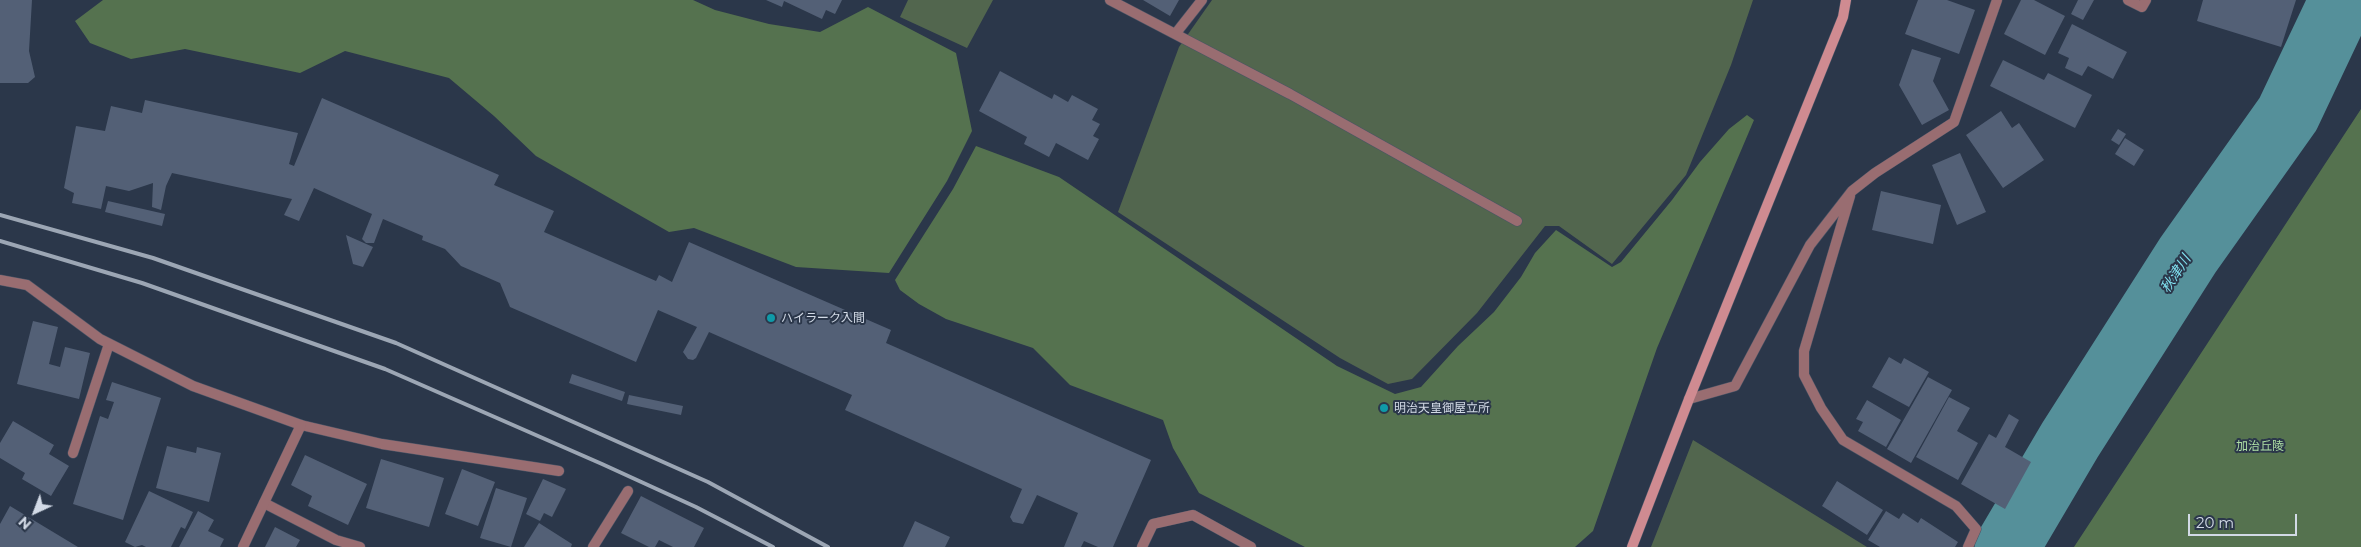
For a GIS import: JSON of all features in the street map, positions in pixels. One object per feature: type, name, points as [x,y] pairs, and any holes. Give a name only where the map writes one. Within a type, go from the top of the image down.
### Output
[{"type":"street","points":[[1110,0],[1290,94],[1517,221]]},
{"type":"street","points":[[1176,33],[1202,0]]},
{"type":"street","points":[[1632,547],[1689,399],[1843,17],[1846,0]]},
{"type":"street","points":[[1689,399],[1735,386],[1810,245],[1852,191],[1954,122],[1998,0]]},
{"type":"street","points":[[2128,0],[2142,7],[2146,0]]},
{"type":"street","points":[[1852,191],[1804,351],[1804,375],[1821,408],[1843,440],[1956,506],[1976,529],[1968,547]]},
{"type":"street","points":[[0,280],[27,285],[109,344],[193,386],[301,425],[382,444],[559,471]]},
{"type":"street","points":[[73,453],[109,344]]},
{"type":"street","points":[[243,547],[301,425]]},
{"type":"street","points":[[593,547],[628,491]]},
{"type":"street","points":[[264,503],[336,540],[360,547]]},
{"type":"street","points":[[1142,547],[1153,524],[1193,515],[1251,547]]},
{"type":"green space","points":[[103,0],[693,0],[715,10],[769,24],[820,32],[868,7],[956,53],[972,131],[947,181],[889,273],[796,267],[694,228],[669,232],[536,156],[494,116],[449,78],[345,51],[300,73],[185,49],[131,59],[90,43],[75,21]]},
{"type":"green space","points":[[908,0],[993,0],[967,48],[900,17]]},
{"type":"green space","points":[[1212,0],[1753,0],[1731,65],[1686,175],[1612,264],[1559,226],[1545,226],[1477,313],[1412,379],[1388,384],[1340,358],[1118,212],[1179,47]]},
{"type":"green space","name":"加治丘陵","points":[[2361,109],[2361,547],[2074,547]]},
{"type":"green space","points":[[1747,115],[1754,120],[1657,348],[1593,531],[1575,547],[1305,547],[1199,493],[1173,448],[1163,420],[1070,385],[1033,348],[946,319],[919,304],[900,290],[895,280],[953,189],[976,146],[1059,177],[1337,366],[1395,394],[1421,387],[1458,346],[1494,312],[1521,277],[1535,253],[1556,230],[1612,267],[1621,262],[1672,200],[1700,162],[1729,129]]},
{"type":"green space","points":[[1693,440],[1867,547],[1651,547]]},
{"type":"building","points":[[0,0],[32,0],[29,51],[35,77],[28,83],[0,83]]},
{"type":"building","points":[[766,0],[842,0],[835,14],[826,10],[822,19],[784,1],[782,7]]},
{"type":"building","points":[[1143,0],[1179,0],[1170,16]]},
{"type":"building","points":[[1918,0],[1947,0],[1975,10],[1959,54],[1905,34]]},
{"type":"building","points":[[2021,0],[2034,0],[2065,16],[2045,55],[2004,34]]},
{"type":"building","points":[[2078,0],[2094,0],[2083,20],[2071,14]]},
{"type":"building","points":[[2203,0],[2296,0],[2281,47],[2197,21]]},
{"type":"building","points":[[2072,24],[2127,52],[2113,79],[2088,66],[2082,76],[2065,68],[2069,58],[2058,53]]},
{"type":"building","points":[[1912,49],[1941,58],[1933,81],[1949,110],[1922,125],[1899,85]]},
{"type":"building","points":[[2003,60],[2044,80],[2048,73],[2092,95],[2075,128],[1990,86]]},
{"type":"building","points":[[1000,71],[1052,99],[1054,94],[1068,102],[1072,95],[1098,109],[1092,120],[1100,124],[1093,136],[1099,139],[1088,160],[1056,143],[1049,157],[1024,144],[1027,137],[979,111]]},
{"type":"building","name":"ハイラーク入間","points":[[322,98],[499,175],[494,185],[554,211],[544,232],[656,281],[659,275],[672,282],[689,242],[891,330],[886,343],[1151,460],[1113,547],[1098,547],[1084,541],[1081,547],[1064,547],[1078,513],[1037,495],[1023,524],[1013,522],[1010,517],[1022,489],[845,410],[852,395],[709,332],[696,358],[693,360],[688,359],[683,352],[697,327],[658,310],[636,362],[510,307],[500,283],[461,266],[445,249],[422,240],[423,236],[383,219],[374,243],[366,243],[362,239],[372,214],[314,188],[299,221],[284,215],[292,199],[172,173],[166,186],[161,210],[152,207],[153,183],[129,191],[106,186],[101,209],[72,203],[74,193],[64,188],[76,126],[105,131],[111,106],[142,113],[145,100],[298,133],[289,164],[294,166]]},
{"type":"building","points":[[2001,111],[2012,128],[2019,123],[2044,160],[2003,188],[1966,135]]},
{"type":"building","points":[[2118,129],[2126,134],[2119,145],[2111,140]]},
{"type":"building","points":[[2125,138],[2144,150],[2134,166],[2115,154]]},
{"type":"building","points":[[1960,153],[1986,212],[1957,225],[1932,165]]},
{"type":"building","points":[[1881,191],[1941,205],[1933,244],[1872,230]]},
{"type":"building","points":[[108,201],[165,214],[162,226],[105,212]]},
{"type":"building","points":[[346,235],[373,247],[363,267],[353,264]]},
{"type":"building","points":[[33,321],[58,327],[49,364],[60,367],[65,347],[90,353],[79,399],[17,384]]},
{"type":"building","points":[[1889,357],[1901,364],[1904,358],[1929,372],[1909,407],[1872,387]]},
{"type":"building","points":[[572,374],[625,392],[622,401],[569,383]]},
{"type":"building","points":[[1928,377],[1952,390],[1911,463],[1887,449]]},
{"type":"building","points":[[112,382],[161,398],[123,520],[73,504],[100,416],[108,419],[114,402],[106,400]]},
{"type":"building","points":[[629,395],[683,406],[681,415],[627,404]]},
{"type":"building","points":[[1949,397],[1970,408],[1957,431],[1978,443],[1958,480],[1916,457]]},
{"type":"building","points":[[1867,400],[1901,420],[1886,447],[1858,431],[1863,422],[1856,419]]},
{"type":"building","points":[[2009,414],[2019,420],[2005,447],[2031,462],[2005,509],[1961,484],[1989,434],[1996,438]]},
{"type":"building","points":[[13,421],[54,445],[49,454],[69,466],[51,496],[22,479],[25,473],[0,458],[0,443]]},
{"type":"building","points":[[167,446],[196,453],[197,447],[221,453],[209,502],[156,488]]},
{"type":"building","points":[[305,455],[367,484],[348,525],[308,506],[312,496],[291,485]]},
{"type":"building","points":[[381,459],[444,478],[429,527],[366,508]]},
{"type":"building","points":[[462,469],[495,482],[478,526],[445,514]]},
{"type":"building","points":[[543,479],[566,489],[552,517],[544,513],[540,521],[526,514]]},
{"type":"building","points":[[1837,481],[1883,510],[1867,535],[1822,506]]},
{"type":"building","points":[[496,488],[527,498],[511,547],[480,538]]},
{"type":"building","points":[[149,491],[193,512],[185,529],[181,527],[171,547],[146,547],[142,545],[135,547],[125,542]]},
{"type":"building","points":[[641,496],[704,528],[694,547],[673,547],[659,540],[655,547],[649,547],[621,533]]},
{"type":"building","points":[[10,506],[78,547],[0,547],[0,524]]},
{"type":"building","points":[[198,511],[214,520],[208,531],[224,539],[220,547],[179,547]]},
{"type":"building","points":[[1886,511],[1899,519],[1903,513],[1918,523],[1921,518],[1958,542],[1955,547],[1880,547],[1868,540]]},
{"type":"building","points":[[915,521],[950,537],[945,547],[903,547]]},
{"type":"building","points":[[539,523],[572,544],[571,547],[524,547]]},
{"type":"building","points":[[275,527],[300,540],[296,547],[265,547]]},
{"type":"waterway","name":"秋津川","points":[[2007,547],[2070,440],[2188,255],[2288,114],[2342,0]]},
{"type":"railway","points":[[0,215],[153,258],[396,343],[708,482],[828,547]]},
{"type":"railway","points":[[0,241],[142,283],[385,369],[696,507],[773,547]]},
{"type":"place","name":"ハイラーク入間","points":[[771,318]]},
{"type":"place","name":"明治天皇御屋立所","points":[[1384,408]]}]
